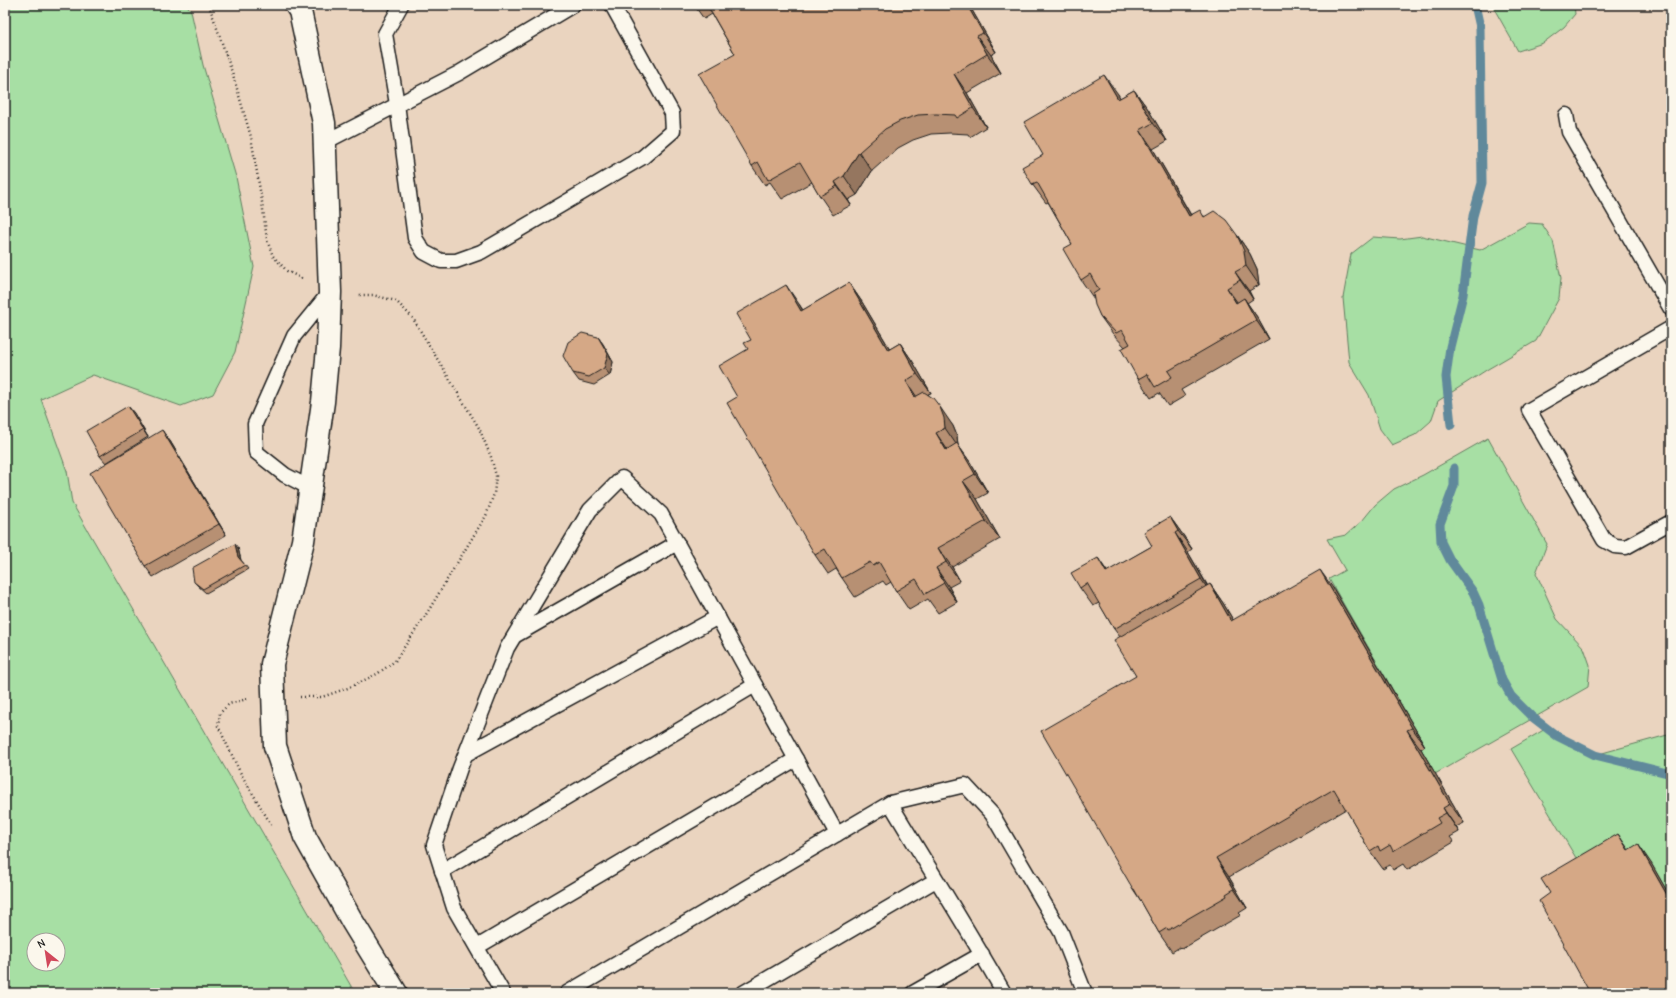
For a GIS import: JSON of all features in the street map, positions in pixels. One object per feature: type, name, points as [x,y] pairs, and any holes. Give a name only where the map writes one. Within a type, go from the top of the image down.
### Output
[{"type":"street","points":[[296,5],[300,11],[324,123],[330,292],[328,348],[323,402],[303,541],[272,664],[275,746],[305,837],[352,921],[396,993]]},
{"type":"lane","points":[[401,5],[385,34],[397,104],[415,238],[424,252],[441,260],[456,261],[480,252],[643,157],[673,131],[672,113],[612,5]]},
{"type":"lane","points":[[324,142],[459,73],[574,5]]},
{"type":"lane","points":[[1566,115],[1569,132],[1671,308]]},
{"type":"lane","points":[[310,488],[285,475],[256,452],[256,424],[294,336],[330,292]]},
{"type":"lane","points":[[1671,328],[1529,410],[1604,540],[1615,546],[1626,547],[1671,522]]},
{"type":"lane","points":[[503,993],[454,908],[434,845],[466,754],[507,648],[590,510],[622,478],[661,514],[837,834]]},
{"type":"lane","points":[[514,635],[677,543]]},
{"type":"lane","points":[[466,754],[718,617]]},
{"type":"lane","points":[[442,872],[755,685]]},
{"type":"lane","points":[[477,947],[796,760]]},
{"type":"lane","points":[[567,993],[890,803],[965,785],[992,814],[1061,932],[1085,993]]},
{"type":"lane","points":[[890,803],[982,954],[1004,993]]},
{"type":"lane","points":[[743,993],[936,880]]},
{"type":"lane","points":[[913,993],[982,954]]},
{"type":"path","points":[[209,5],[233,75],[251,137],[267,240],[273,256],[287,272],[330,292],[373,296],[396,301],[412,318],[479,428],[491,457],[496,476],[494,494],[486,516],[427,613],[395,661],[377,674],[348,688],[322,696],[247,699],[229,704],[220,713],[218,726],[242,774],[273,829]]},
{"type":"shaded area","points":[[5,5],[1671,5],[1671,993],[355,993],[5,387]]},
{"type":"green space","points":[[5,5],[187,5],[191,11],[203,65],[236,177],[254,267],[235,352],[213,394],[181,406],[93,375],[41,399],[67,471],[72,503],[355,993],[5,993]]},
{"type":"green space","points":[[1492,5],[1574,5],[1575,14],[1564,27],[1543,43],[1518,51]]},
{"type":"green space","points":[[1529,223],[1542,224],[1553,241],[1561,278],[1559,298],[1536,341],[1438,401],[1431,421],[1415,435],[1392,445],[1380,429],[1369,395],[1349,362],[1343,298],[1351,254],[1373,237],[1400,239],[1422,236],[1480,250]]},
{"type":"green space","points":[[1488,438],[1547,544],[1536,573],[1557,619],[1584,648],[1590,665],[1588,687],[1435,774],[1421,749],[1425,746],[1329,579],[1345,570],[1327,539],[1346,535],[1362,521],[1375,505],[1394,489],[1423,475]]},
{"type":"green space","points":[[1547,728],[1557,736],[1595,755],[1671,734],[1671,898],[1651,863],[1641,869],[1588,878],[1511,749]]},
{"type":"building","points":[[707,5],[967,5],[983,33],[977,36],[987,54],[954,74],[973,108],[957,118],[955,115],[918,115],[900,121],[885,129],[859,152],[844,176],[835,182],[837,186],[820,196],[800,162],[768,180],[758,162],[752,166],[699,74],[735,54]]},
{"type":"building","points":[[1104,75],[1118,99],[1134,90],[1153,123],[1140,130],[1189,216],[1200,210],[1204,217],[1214,211],[1226,220],[1237,235],[1244,251],[1246,266],[1235,272],[1240,280],[1227,288],[1236,303],[1244,298],[1256,320],[1168,371],[1172,377],[1155,387],[1147,374],[1138,379],[1121,349],[1130,344],[1122,330],[1116,333],[1100,316],[1095,305],[1093,294],[1099,290],[1090,274],[1081,280],[1063,249],[1072,244],[1037,182],[1032,184],[1022,167],[1043,155],[1024,122]]},
{"type":"building","points":[[849,283],[888,350],[900,343],[917,374],[906,381],[915,397],[924,392],[933,398],[940,407],[944,418],[945,428],[936,433],[946,450],[957,443],[975,474],[963,481],[986,521],[938,548],[946,562],[936,568],[944,583],[925,594],[916,579],[896,591],[879,562],[873,566],[870,562],[842,578],[825,549],[815,555],[727,403],[737,397],[719,366],[748,349],[744,343],[751,340],[736,314],[786,285],[801,311]]},
{"type":"building","points":[[582,333],[598,337],[608,354],[604,368],[589,377],[573,373],[563,356],[568,342]]},
{"type":"building","points":[[128,406],[143,430],[100,456],[86,431]]},
{"type":"building","points":[[162,430],[219,524],[145,566],[90,473]]},
{"type":"building","points":[[1170,517],[1178,531],[1175,533],[1201,579],[1114,629],[1087,583],[1080,588],[1071,573],[1098,558],[1106,572],[1152,546],[1144,532]]},
{"type":"building","points":[[235,544],[238,557],[245,565],[203,589],[194,582],[192,568]]},
{"type":"building","points":[[1320,570],[1412,728],[1407,730],[1450,804],[1443,808],[1446,813],[1437,818],[1440,823],[1393,851],[1390,845],[1380,851],[1378,846],[1370,851],[1334,789],[1216,858],[1234,889],[1226,894],[1227,896],[1168,930],[1167,928],[1159,933],[1041,731],[1136,676],[1114,640],[1210,584],[1231,621]]},
{"type":"building","points":[[1618,834],[1628,850],[1638,844],[1671,902],[1671,993],[1590,993],[1539,901],[1550,893],[1541,879]]},
{"type":"waterway","points":[[1451,425],[1446,377],[1450,347],[1463,295],[1473,216],[1482,183],[1480,27],[1475,5]]},
{"type":"waterway","points":[[1454,468],[1454,486],[1440,524],[1441,542],[1450,560],[1473,592],[1479,605],[1502,680],[1511,696],[1531,716],[1557,736],[1595,755],[1671,774]]}]
